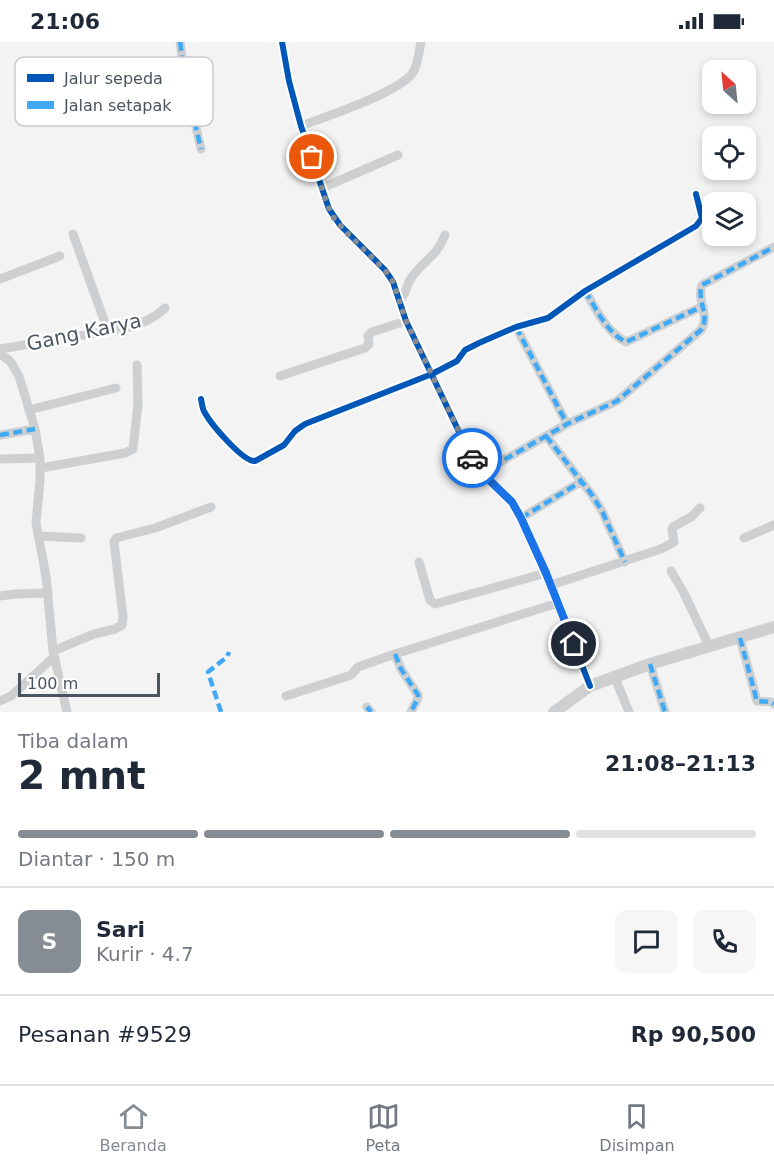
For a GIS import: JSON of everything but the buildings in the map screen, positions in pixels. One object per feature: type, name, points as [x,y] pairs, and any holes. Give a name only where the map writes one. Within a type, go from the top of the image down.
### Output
[{"type":"street","points":[[180,42],[182,57]]},
{"type":"street","points":[[283,42],[289,81],[301,126],[333,217],[385,270],[393,282],[406,321],[472,459],[482,473],[512,502],[521,518],[551,585],[590,686]]},
{"type":"street","points":[[301,126],[365,101],[401,82],[414,70],[421,42]]},
{"type":"street","points":[[196,126],[201,148]]},
{"type":"street","points":[[322,188],[398,155]]},
{"type":"street","points":[[201,399],[205,413],[225,437],[245,458],[255,461],[284,445],[295,431],[305,424],[432,374],[458,361],[466,349],[516,327],[548,318],[585,291],[699,224],[702,215],[696,194]]},
{"type":"street","points":[[73,234],[108,331]]},
{"type":"street","points":[[399,301],[405,294],[411,279],[439,249],[445,235]]},
{"type":"street","points":[[482,473],[567,424],[617,401],[692,339],[705,325],[706,318],[700,290],[702,285],[774,247]]},
{"type":"street","points":[[0,279],[60,256]]},
{"type":"street","points":[[585,291],[607,326],[624,342],[703,306]]},
{"type":"street","name":"Gang Karya","points":[[0,349],[140,324],[158,315],[165,308]]},
{"type":"street","points":[[280,376],[365,348],[369,344],[368,336],[372,332],[406,321]]},
{"type":"street","points":[[516,327],[567,424]]},
{"type":"street","points":[[0,354],[10,361],[18,373],[34,429],[40,463],[35,517],[48,593],[54,654],[67,712]]},
{"type":"street","points":[[0,459],[40,463],[125,453],[133,449],[138,405],[137,365]]},
{"type":"street","points":[[29,410],[116,388]]},
{"type":"street","points":[[0,435],[34,429]]},
{"type":"street","points":[[546,436],[602,511],[625,562]]},
{"type":"street","points":[[521,518],[582,482]]},
{"type":"street","points":[[0,701],[10,696],[54,654],[83,638],[123,625],[114,542],[116,538],[155,528],[211,507]]},
{"type":"street","points":[[551,585],[661,549],[674,542],[673,527],[691,518],[700,508]]},
{"type":"street","points":[[744,538],[774,525]]},
{"type":"street","points":[[38,536],[81,538]]},
{"type":"street","points":[[419,562],[430,600],[434,604],[546,573]]},
{"type":"street","points":[[671,571],[709,646]]},
{"type":"street","points":[[0,596],[48,593]]},
{"type":"street","points":[[286,696],[351,675],[358,667],[395,654],[558,603]]},
{"type":"street","points":[[554,712],[590,686],[650,664],[774,627]]},
{"type":"street","points":[[740,638],[755,699],[759,702],[774,704]]},
{"type":"street","points":[[395,654],[401,669],[418,695],[411,712]]},
{"type":"street","points":[[650,664],[664,712]]},
{"type":"street","points":[[615,678],[629,712]]},
{"type":"marked path","points":[[180,42],[182,57]]},
{"type":"marked path","points":[[196,126],[201,149]]},
{"type":"marked path","points":[[481,473],[567,424],[617,401],[701,330],[705,319],[701,297],[702,285],[774,247]]},
{"type":"marked path","points":[[585,291],[607,326],[626,342],[703,306]]},
{"type":"marked path","points":[[516,327],[567,424]]},
{"type":"marked path","points":[[0,435],[35,429]]},
{"type":"marked path","points":[[546,436],[592,495],[602,511],[625,562]]},
{"type":"marked path","points":[[521,518],[582,481]]},
{"type":"marked path","points":[[740,638],[757,701],[774,704]]},
{"type":"marked path","points":[[221,712],[208,672],[227,657],[229,652]]},
{"type":"marked path","points":[[395,654],[401,669],[418,695],[411,712]]},
{"type":"marked path","points":[[650,664],[665,712]]},
{"type":"marked path","points":[[367,707],[371,712]]},
{"type":"cycle path","points":[[282,42],[301,126],[329,209],[340,225],[385,270],[393,282],[406,321],[472,459],[481,473],[512,502],[521,518],[558,603],[590,686]]},
{"type":"cycle path","points":[[201,399],[204,411],[220,433],[235,449],[255,461],[284,445],[295,431],[305,424],[432,374],[457,361],[465,350],[479,343],[516,327],[548,318],[585,291],[696,226],[702,218],[696,194]]},
{"type":"way so far","points":[[312,157],[333,217],[385,270],[393,282],[406,321],[472,458]]},
{"type":"route","points":[[472,458],[482,473],[512,502],[521,518],[574,644]]}]
